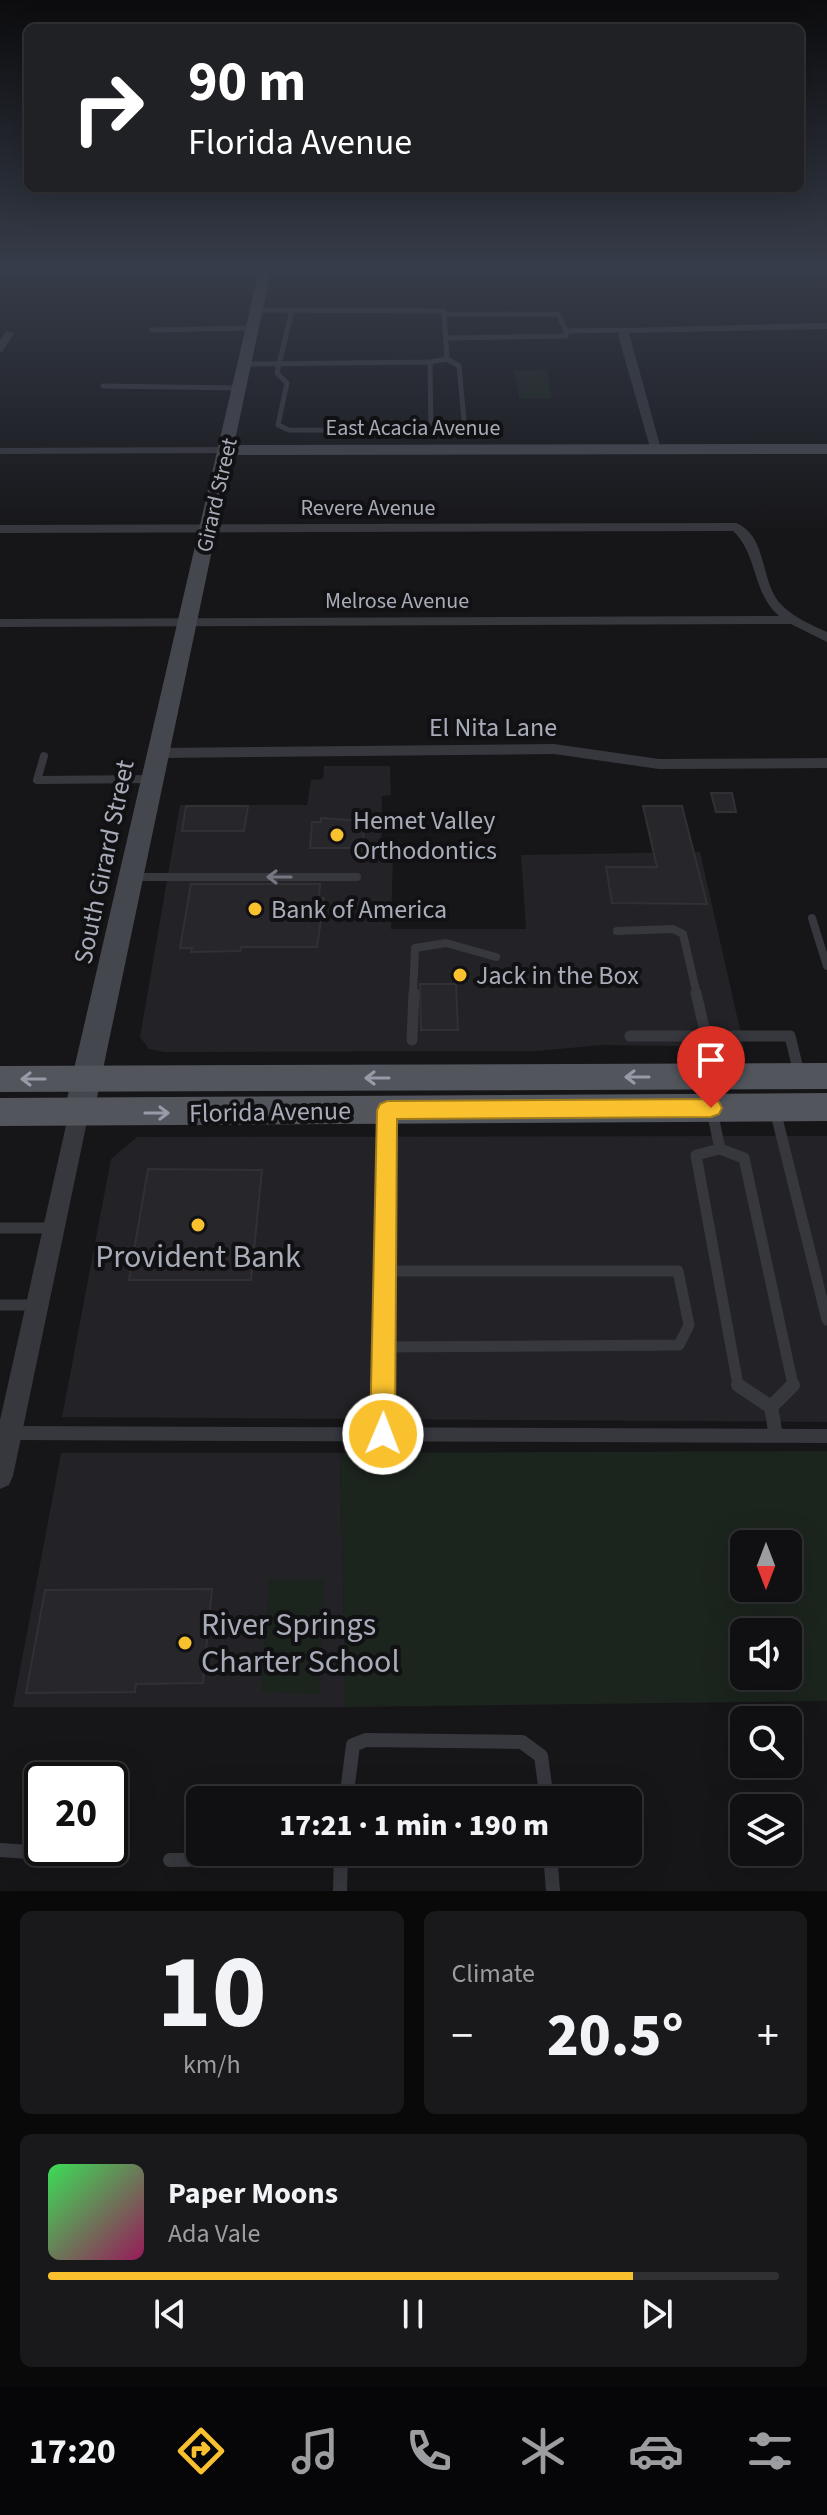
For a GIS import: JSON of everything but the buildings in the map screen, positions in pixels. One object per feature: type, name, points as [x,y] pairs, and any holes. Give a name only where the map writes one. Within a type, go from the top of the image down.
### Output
[{"type":"main road","name":"Florida Avenue","points":[[0,1079],[814,1076]]},
{"type":"main road","name":"Florida Avenue","points":[[0,1112],[827,1107]]},
{"type":"street","name":"Girard Street","points":[[187,625],[246,358]]},
{"type":"street","points":[[632,358],[655,449]]},
{"type":"street","name":"East Acacia Avenue","points":[[0,451],[827,449]]},
{"type":"street","name":"Revere Avenue","points":[[0,529],[736,527],[748,535],[773,603],[794,620]]},
{"type":"street","points":[[794,620],[827,638]]},
{"type":"street","name":"Melrose Avenue","points":[[0,623],[187,625],[794,620]]},
{"type":"street","name":"South Girard Street","points":[[79,1112],[187,625]]},
{"type":"street","name":"El Nita Lane","points":[[159,753],[554,749],[659,764],[827,763]]},
{"type":"street","points":[[0,1476],[79,1112]]},
{"type":"lane","points":[[282,358],[277,376],[287,383],[278,425],[283,429],[465,431]]},
{"type":"lane","points":[[245,364],[430,362],[447,359],[459,366],[466,450]]},
{"type":"lane","points":[[430,362],[431,431]]},
{"type":"lane","points":[[103,386],[240,388]]},
{"type":"lane","points":[[44,756],[37,780],[153,779]]},
{"type":"lane","points":[[131,877],[357,877]]},
{"type":"lane","points":[[812,918],[827,966]]},
{"type":"lane","points":[[617,931],[673,929],[683,934],[706,1036]]},
{"type":"lane","points":[[412,1040],[415,948],[451,944],[475,948],[496,957]]},
{"type":"lane","points":[[630,1036],[790,1036],[814,1076]]},
{"type":"lane","points":[[775,1107],[827,1320]]},
{"type":"lane","points":[[711,1108],[720,1149]]},
{"type":"lane","points":[[383,1434],[387,1110]]},
{"type":"lane","points":[[771,1407],[793,1385],[744,1158],[720,1149],[696,1155],[738,1385],[771,1407],[776,1436]]},
{"type":"lane","points":[[0,1228],[55,1228]]},
{"type":"lane","points":[[384,1347],[679,1345],[689,1325],[678,1271],[385,1271]]},
{"type":"lane","points":[[0,1305],[37,1305]]},
{"type":"lane","points":[[10,1433],[827,1436]]},
{"type":"lane","points":[[347,1786],[353,1745],[366,1740],[522,1742],[541,1756],[545,1786]]},
{"type":"lane","points":[[0,1850],[24,1852]]},
{"type":"lane","points":[[170,1860],[186,1860]]},
{"type":"lane","points":[[340,1891],[341,1866]]},
{"type":"lane","points":[[551,1866],[553,1891]]},
{"type":"shaded area","points":[[547,370],[552,398],[519,398],[514,371]]},
{"type":"shaded area","points":[[324,766],[390,766],[391,795],[382,796],[381,855],[393,856],[391,929],[526,929],[521,855],[700,852],[744,1047],[602,1045],[537,1051],[165,1052],[149,1049],[140,1037],[180,805],[307,805],[311,780],[323,779]]},
{"type":"shaded area","points":[[827,1136],[827,1422],[62,1417],[111,1159],[137,1137]]},
{"type":"shaded area","points":[[827,1451],[827,1701],[346,1707],[340,1453]]},
{"type":"shaded area","name":"River Springs Charter School","points":[[61,1453],[340,1453],[346,1707],[13,1707]]},
{"type":"shaded area","points":[[269,1579],[324,1579],[319,1694],[261,1692]]},
{"type":"place","name":"Hemet Valley Orthodontics","points":[[337,835]]},
{"type":"place","name":"Bank of America","points":[[255,909]]},
{"type":"place","name":"Jack in the Box","points":[[460,975]]},
{"type":"place","name":"Provident Bank","points":[[198,1225]]},
{"type":"place","name":"River Springs Charter School","points":[[185,1643]]},
{"type":"route","points":[[383,1434],[387,1110],[711,1108]]}]
